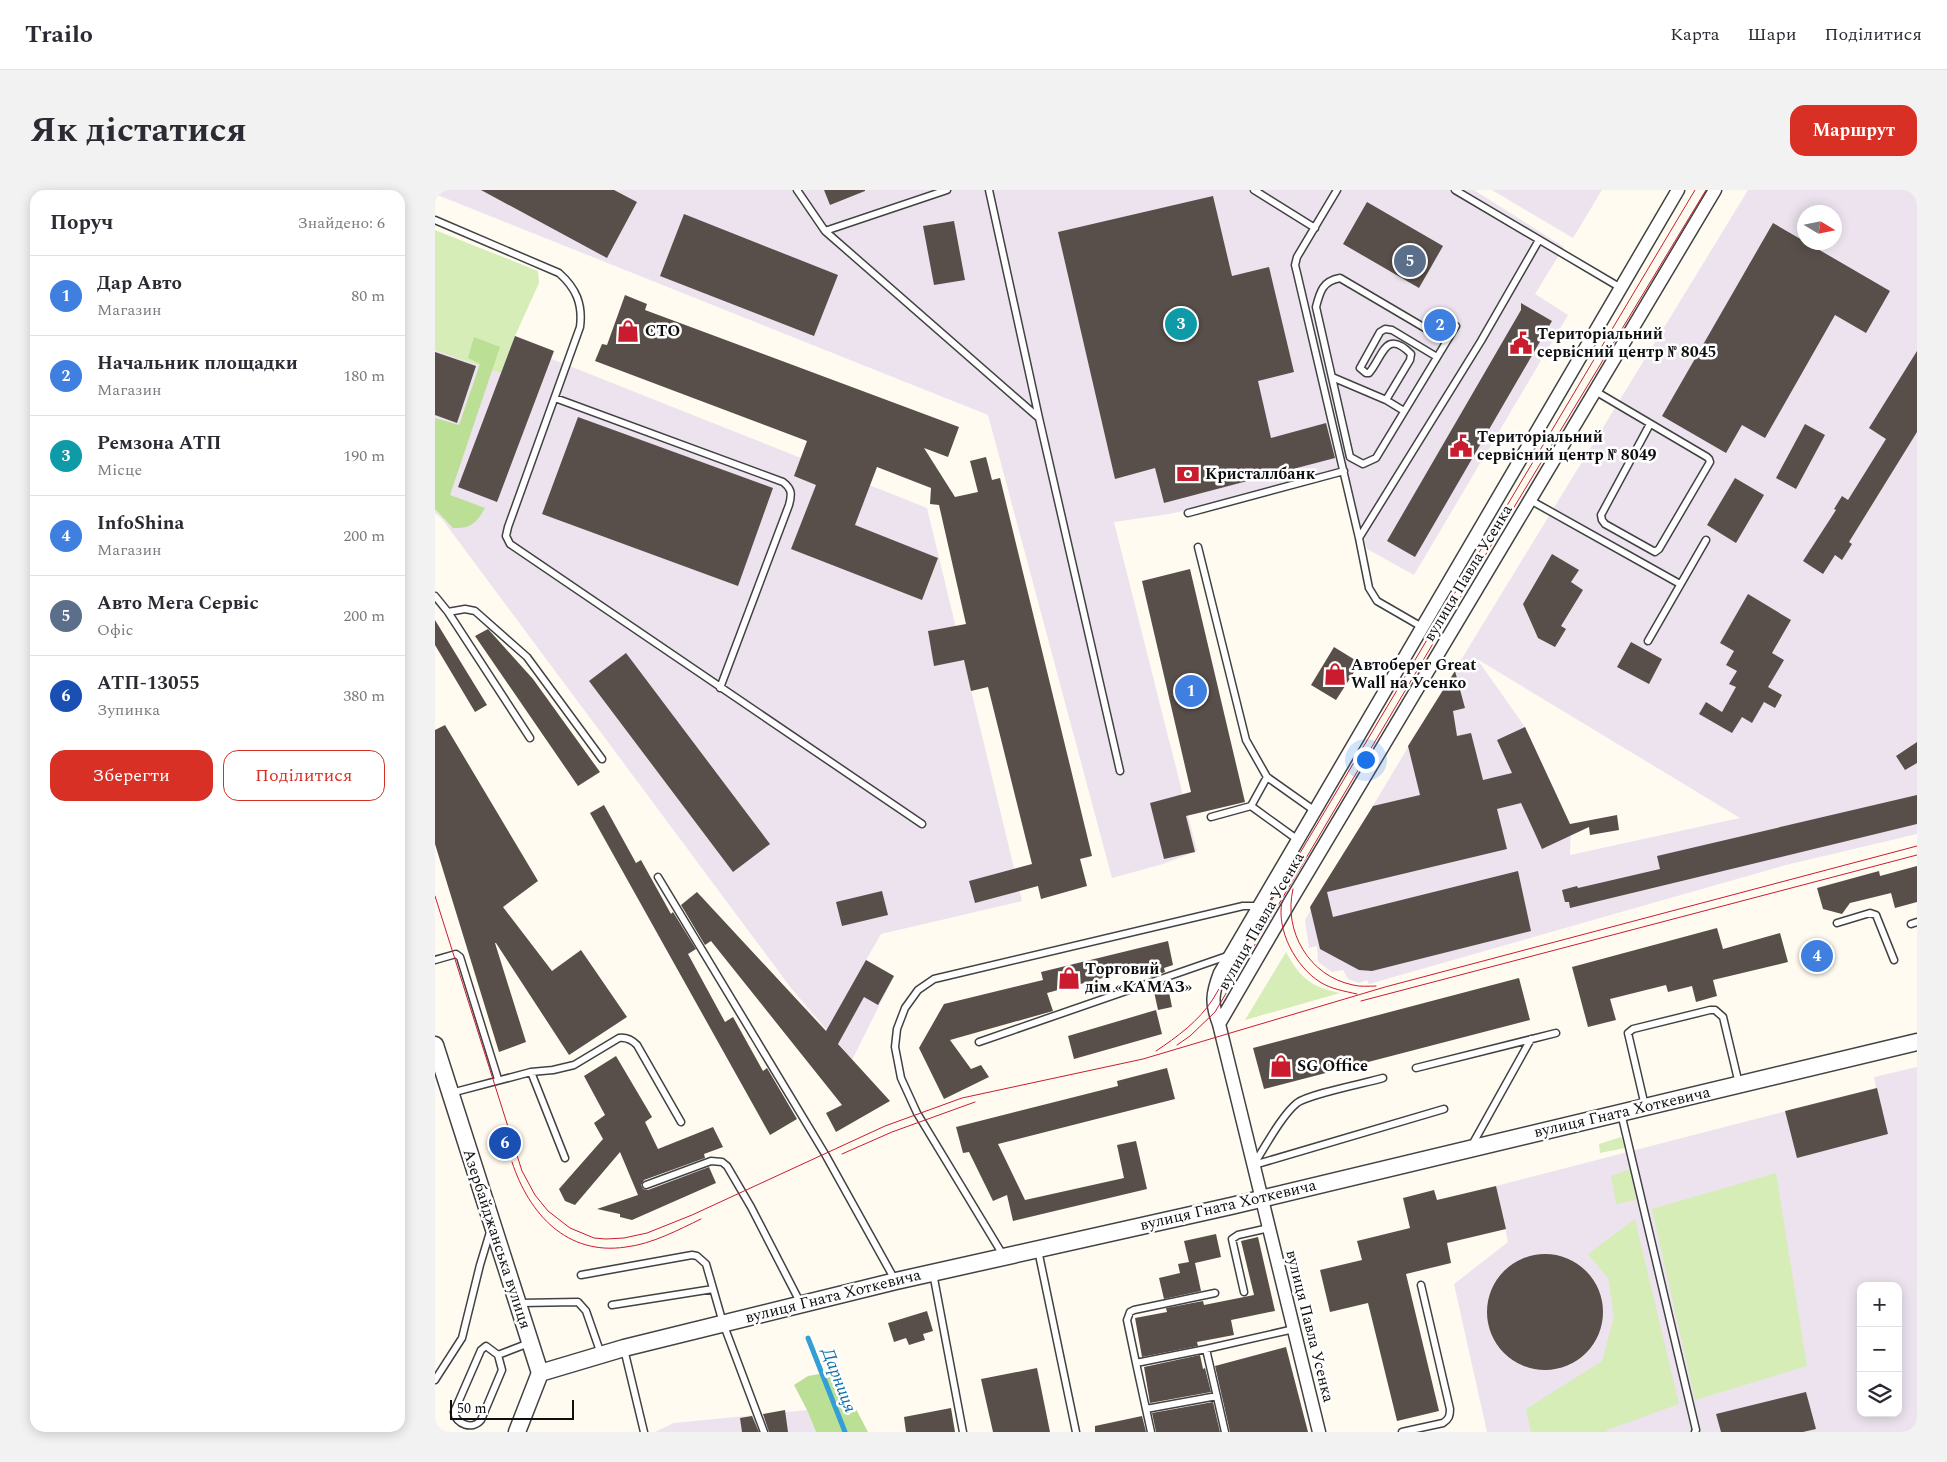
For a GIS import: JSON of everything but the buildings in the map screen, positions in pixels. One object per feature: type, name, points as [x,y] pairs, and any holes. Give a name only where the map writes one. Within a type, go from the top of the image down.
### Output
[{"type":"street","name":"вулиця Павла Усенка","points":[[1319,1432],[1213,999],[1220,973],[1678,190]]},
{"type":"street","name":"вулиця Павла Усенка","points":[[1219,1024],[1715,190]]},
{"type":"street","name":"вулиця Гната Хоткевича","points":[[540,1373],[624,1348],[933,1272],[1262,1198],[1917,1042]]},
{"type":"street","name":"Азербайджанська вулиця","points":[[435,1045],[540,1373]]},
{"type":"street","points":[[517,1432],[540,1373]]},
{"type":"lane","points":[[797,190],[825,231],[1039,418]]},
{"type":"lane","points":[[825,231],[947,190]]},
{"type":"lane","points":[[989,190],[1039,418],[1121,771]]},
{"type":"lane","points":[[1254,190],[1315,228]]},
{"type":"lane","points":[[1337,190],[1297,257],[1295,265],[1344,471],[1369,588],[1377,601],[1422,627]]},
{"type":"lane","points":[[1455,190],[1621,288]]},
{"type":"lane","points":[[435,220],[559,273],[571,284],[579,301],[580,327],[508,527],[506,536],[510,544],[922,824]]},
{"type":"lane","points":[[1359,538],[1481,341],[1539,240]]},
{"type":"lane","points":[[1447,340],[1340,278],[1331,280],[1323,285],[1316,307],[1349,456],[1363,464],[1376,458],[1456,326]]},
{"type":"lane","points":[[1386,400],[1410,360],[1411,354],[1397,344],[1391,344],[1386,346],[1369,373],[1362,370],[1360,368],[1361,364],[1379,332],[1385,329],[1392,330],[1437,357]]},
{"type":"lane","points":[[1332,377],[1386,400],[1404,411]]},
{"type":"lane","points":[[1595,391],[1707,457],[1710,460],[1659,549],[1655,552],[1605,524],[1601,515],[1650,424]]},
{"type":"lane","points":[[555,398],[783,482],[789,487],[792,494],[789,505],[720,688]]},
{"type":"lane","points":[[1188,513],[1344,471]]},
{"type":"lane","points":[[1530,500],[1680,584]]},
{"type":"lane","points":[[1648,641],[1706,540]]},
{"type":"lane","points":[[1198,547],[1246,740],[1267,777],[1315,811]]},
{"type":"lane","points":[[435,596],[448,612],[530,738]]},
{"type":"lane","points":[[448,612],[465,609],[475,611],[527,657],[602,759]]},
{"type":"lane","points":[[1211,817],[1251,806],[1267,777]]},
{"type":"lane","points":[[1251,806],[1298,840]]},
{"type":"lane","points":[[658,877],[825,1154],[896,1281]]},
{"type":"lane","points":[[1004,1256],[917,1113],[901,1078],[895,1047],[897,1029],[905,1008],[918,990],[934,979],[1243,906],[1259,906]]},
{"type":"lane","points":[[1837,923],[1870,913],[1876,915],[1894,960]]},
{"type":"lane","points":[[435,960],[456,954],[459,957],[499,1079]]},
{"type":"lane","points":[[979,1042],[1231,954]]},
{"type":"lane","points":[[1645,1106],[1629,1033],[1633,1029],[1710,1010],[1715,1010],[1723,1017],[1739,1084]]},
{"type":"lane","points":[[1416,1068],[1556,1033]]},
{"type":"lane","points":[[450,1093],[499,1079],[574,1065],[619,1038],[632,1040],[637,1045],[681,1122]]},
{"type":"lane","points":[[1470,1148],[1531,1039]]},
{"type":"lane","points":[[531,1072],[565,1158]]},
{"type":"lane","points":[[1254,1165],[1279,1126],[1296,1104],[1309,1098],[1383,1078]]},
{"type":"lane","points":[[1254,1165],[1444,1109]]},
{"type":"lane","points":[[1621,1112],[1695,1432]]},
{"type":"lane","points":[[646,1185],[711,1161],[722,1162],[727,1166],[751,1207],[801,1305]]},
{"type":"lane","points":[[435,1380],[462,1338],[480,1265],[492,1226]]},
{"type":"lane","points":[[1244,1292],[1233,1239],[1238,1235],[1269,1228]]},
{"type":"lane","points":[[1038,1248],[1076,1432]]},
{"type":"lane","points":[[581,1275],[692,1255],[697,1256],[706,1264],[723,1323],[764,1432]]},
{"type":"lane","points":[[933,1272],[963,1432]]},
{"type":"lane","points":[[1402,1432],[1443,1423],[1448,1420],[1450,1415],[1421,1285]]},
{"type":"lane","points":[[612,1305],[713,1289]]},
{"type":"lane","points":[[1151,1432],[1127,1320],[1130,1312],[1215,1293]]},
{"type":"lane","points":[[517,1304],[578,1302],[586,1311],[601,1354]]},
{"type":"lane","points":[[1136,1362],[1206,1349],[1293,1329]]},
{"type":"lane","points":[[498,1355],[530,1342]]},
{"type":"lane","points":[[486,1346],[498,1355],[502,1370],[481,1420],[471,1426],[459,1421],[455,1417],[456,1407],[481,1350],[486,1346]]},
{"type":"lane","points":[[624,1348],[644,1432]]},
{"type":"lane","points":[[1206,1349],[1225,1432]]},
{"type":"lane","points":[[1146,1409],[1217,1396]]},
{"type":"shaded area","points":[[435,190],[1474,190],[1564,247],[1535,294],[1568,315],[1414,575],[1367,549],[1347,475],[1169,514],[1114,522],[1197,851],[1163,864],[1112,878],[988,415],[435,194]]},
{"type":"shaded area","points":[[1492,190],[1602,190],[1573,238]]},
{"type":"shaded area","points":[[1748,190],[1917,190],[1917,834],[1786,865],[1369,984],[1367,980],[1359,983],[1348,979],[1343,970],[1332,972],[1318,962],[1317,946],[1309,948],[1305,920],[1414,737]],"holes":[[[1477,659],[1740,818],[1570,855],[1571,826],[1525,727]]]},
{"type":"shaded area","points":[[435,318],[514,344],[927,508],[1022,901],[881,934],[866,960],[894,976],[852,1060],[791,988],[442,519],[435,513]]},
{"type":"shaded area","points":[[1917,1067],[1917,1432],[1487,1432],[1454,1284],[1508,1242],[1496,1186],[1876,1088],[1874,1077]]},
{"type":"shaded area","points":[[807,1410],[816,1432],[655,1432],[674,1423]]},
{"type":"green space","points":[[435,230],[538,271],[539,283],[501,373],[435,350]]},
{"type":"green space","points":[[474,337],[500,347],[450,495],[485,508],[479,518],[472,524],[453,528],[435,509],[435,418],[459,425],[480,364],[468,358]]},
{"type":"green space","points":[[1286,952],[1296,969],[1307,980],[1321,988],[1340,993],[1245,1020]]},
{"type":"green space","points":[[1621,1137],[1625,1148],[1600,1153],[1599,1144]]},
{"type":"green space","points":[[1630,1169],[1636,1200],[1616,1204],[1611,1176]]},
{"type":"green space","points":[[1776,1173],[1807,1366],[1695,1400],[1652,1209]]},
{"type":"green space","points":[[1635,1219],[1679,1404],[1607,1430],[1607,1432],[1531,1432],[1526,1409],[1602,1361],[1614,1317],[1608,1278],[1588,1254]]},
{"type":"green space","points":[[836,1371],[868,1432],[816,1432],[794,1385],[808,1376]]},
{"type":"waterway","name":"Дарниця","points":[[808,1338],[845,1432]]},
{"type":"tram line","points":[[1156,1051],[1180,1034],[1213,999],[1695,190]]},
{"type":"tram line","points":[[1177,1045],[1190,1036],[1215,1012],[1499,532],[1706,190]]},
{"type":"tram line","points":[[435,896],[522,1171],[535,1195],[548,1211],[570,1228],[594,1238],[606,1239],[624,1238],[647,1233],[692,1215],[885,1126],[962,1098],[1143,1059],[1385,987],[1917,846]]},
{"type":"tram line","points":[[1361,1001],[1917,855]]},
{"type":"tram line","points":[[1293,889],[1292,920],[1296,935],[1312,962],[1337,980],[1356,986],[1376,986]]},
{"type":"tram line","points":[[1282,902],[1281,913],[1285,936],[1303,967],[1320,982],[1338,990],[1357,994]]},
{"type":"tram line","points":[[842,1154],[892,1132],[975,1102]]},
{"type":"tram line","points":[[512,1162],[519,1181],[540,1214],[568,1238],[586,1245],[605,1248],[626,1247],[645,1243],[701,1219]]},
{"type":"place","name":"Авто Мега Сервіс","points":[[1410,261]]},
{"type":"place","name":"Ремзона АТП","points":[[1181,324]]},
{"type":"place","name":"Начальник площадки","points":[[1440,325]]},
{"type":"place","name":"СТО","points":[[628,331]]},
{"type":"place","name":"Територіальний сервісний центр № 8045","points":[[1521,343]]},
{"type":"place","name":"Територіальний сервісний центр № 8049","points":[[1461,446]]},
{"type":"place","name":"Кристаллбанк","points":[[1188,474]]},
{"type":"place","name":"Автоберег Great Wall на Усенко","points":[[1335,674]]},
{"type":"place","name":"Дар Авто","points":[[1191,691]]},
{"type":"place","name":"InfoShina","points":[[1817,956]]},
{"type":"place","name":"Торговий дім «КАМАЗ»","points":[[1069,978]]},
{"type":"place","name":"SG Office","points":[[1281,1066]]},
{"type":"place","name":"АТП-13055","points":[[505,1143]]}]
